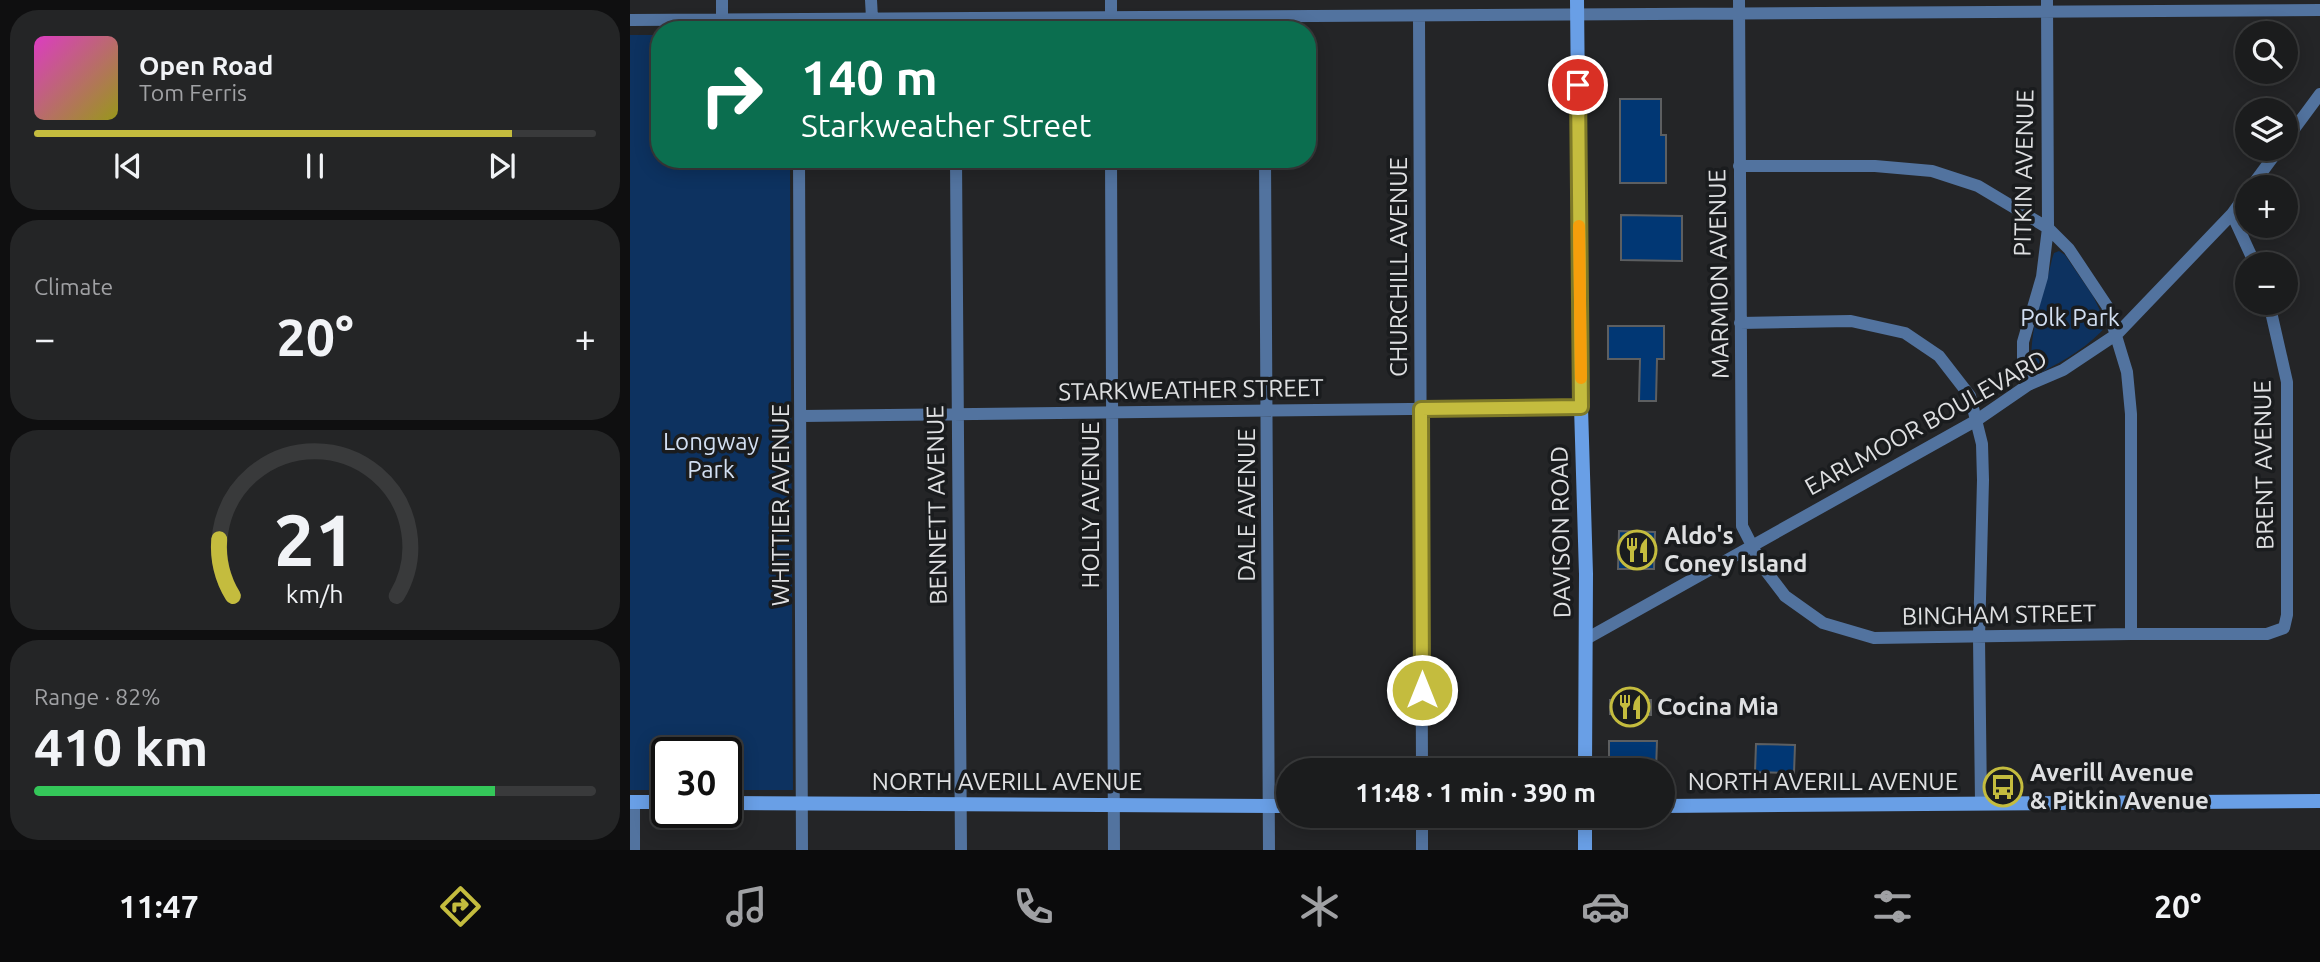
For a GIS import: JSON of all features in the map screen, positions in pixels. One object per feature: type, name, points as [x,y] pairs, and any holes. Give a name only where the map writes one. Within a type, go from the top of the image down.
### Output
[{"type":"street","points":[[722,0],[722,20]]},
{"type":"street","points":[[871,0],[872,18]]},
{"type":"street","points":[[1111,0],[1111,21]]},
{"type":"street","name":"DAVISON ROAD","points":[[1577,0],[1586,639],[1585,758]]},
{"type":"street","name":"MARMION AVENUE","points":[[1739,0],[1742,526],[1751,546]]},
{"type":"street","points":[[1316,21],[1419,16],[1739,14],[1893,6],[2202,5],[2320,10]]},
{"type":"street","name":"PITKIN AVENUE","points":[[2028,385],[2023,342],[2042,277],[2048,228],[2047,6]]},
{"type":"street","name":"CHURCHILL AVENUE","points":[[1419,16],[1422,758]]},
{"type":"street","points":[[835,21],[872,18],[914,21]]},
{"type":"street","points":[[630,20],[741,21]]},
{"type":"street","points":[[2298,124],[2320,94]]},
{"type":"street","points":[[1739,166],[1875,166],[1932,171],[1978,186],[2048,228],[2069,249],[2107,306],[2127,372],[2131,414],[2131,634]]},
{"type":"street","name":"WHITTIER AVENUE","points":[[800,168],[802,850]]},
{"type":"street","name":"BENNETT AVENUE","points":[[956,168],[961,850]]},
{"type":"street","name":"HOLLY AVENUE","points":[[1111,168],[1114,850]]},
{"type":"street","name":"DALE AVENUE","points":[[1265,168],[1269,850]]},
{"type":"street","name":"EARLMOOR BOULEVARD","points":[[1586,639],[1977,419],[2028,385],[2063,370],[2117,334],[2235,210]]},
{"type":"street","points":[[2232,214],[2249,252]]},
{"type":"street","name":"BRENT AVENUE","points":[[2272,315],[2287,382],[2287,615],[2284,628]]},
{"type":"street","points":[[1740,323],[1851,321],[1905,333],[1939,356],[1970,396],[1982,444],[1983,480],[1979,638],[1981,803]]},
{"type":"street","name":"STARKWEATHER STREET","points":[[802,416],[1581,407]]},
{"type":"street","name":"BINGHAM STREET","points":[[1751,546],[1785,596],[1823,623],[1874,638],[2267,634],[2284,628]]},
{"type":"street","name":"NORTH AVERILL AVENUE","points":[[1675,806],[2320,801]]},
{"type":"street","points":[[634,850],[632,802],[651,802]]},
{"type":"street","name":"NORTH AVERILL AVENUE","points":[[742,803],[1276,806]]},
{"type":"street","points":[[1422,828],[1422,850]]},
{"type":"street","points":[[1585,828],[1585,850]]},
{"type":"green space","name":"Longway Park","points":[[630,35],[651,35],[651,168],[790,168],[793,790],[742,790],[742,737],[651,737],[651,790],[630,790]]},
{"type":"green space","name":"Polk Park","points":[[2059,251],[2065,255],[2093,296],[2107,325],[2085,345],[2042,372],[2034,370],[2032,345],[2052,259],[2054,253]]},
{"type":"building","points":[[1620,99],[1661,99],[1661,135],[1666,135],[1666,183],[1620,183]]},
{"type":"building","points":[[1621,215],[1682,216],[1682,261],[1621,260]]},
{"type":"building","points":[[1608,326],[1664,326],[1664,359],[1657,359],[1656,401],[1639,401],[1640,359],[1608,359]]},
{"type":"building","name":"Aldo's Coney Island","points":[[1619,531],[1655,532],[1654,569],[1618,569]]},
{"type":"building","name":"Cocina Mia","points":[[1610,700],[1651,700],[1651,715],[1610,714]]},
{"type":"building","points":[[1609,741],[1657,741],[1656,758],[1609,758]]},
{"type":"building","points":[[1756,744],[1795,745],[1794,773],[1755,772]]},
{"type":"slow traffic","points":[[1579,226],[1581,378]]},
{"type":"place","name":"Aldo's Coney Island","points":[[1637,550]]},
{"type":"place","name":"Cocina Mia","points":[[1630,707]]},
{"type":"place","name":"Averill Avenue & Pitkin Avenue","points":[[2003,787]]},
{"type":"route","points":[[1422,690],[1421,409],[1581,407],[1578,85]]}]
